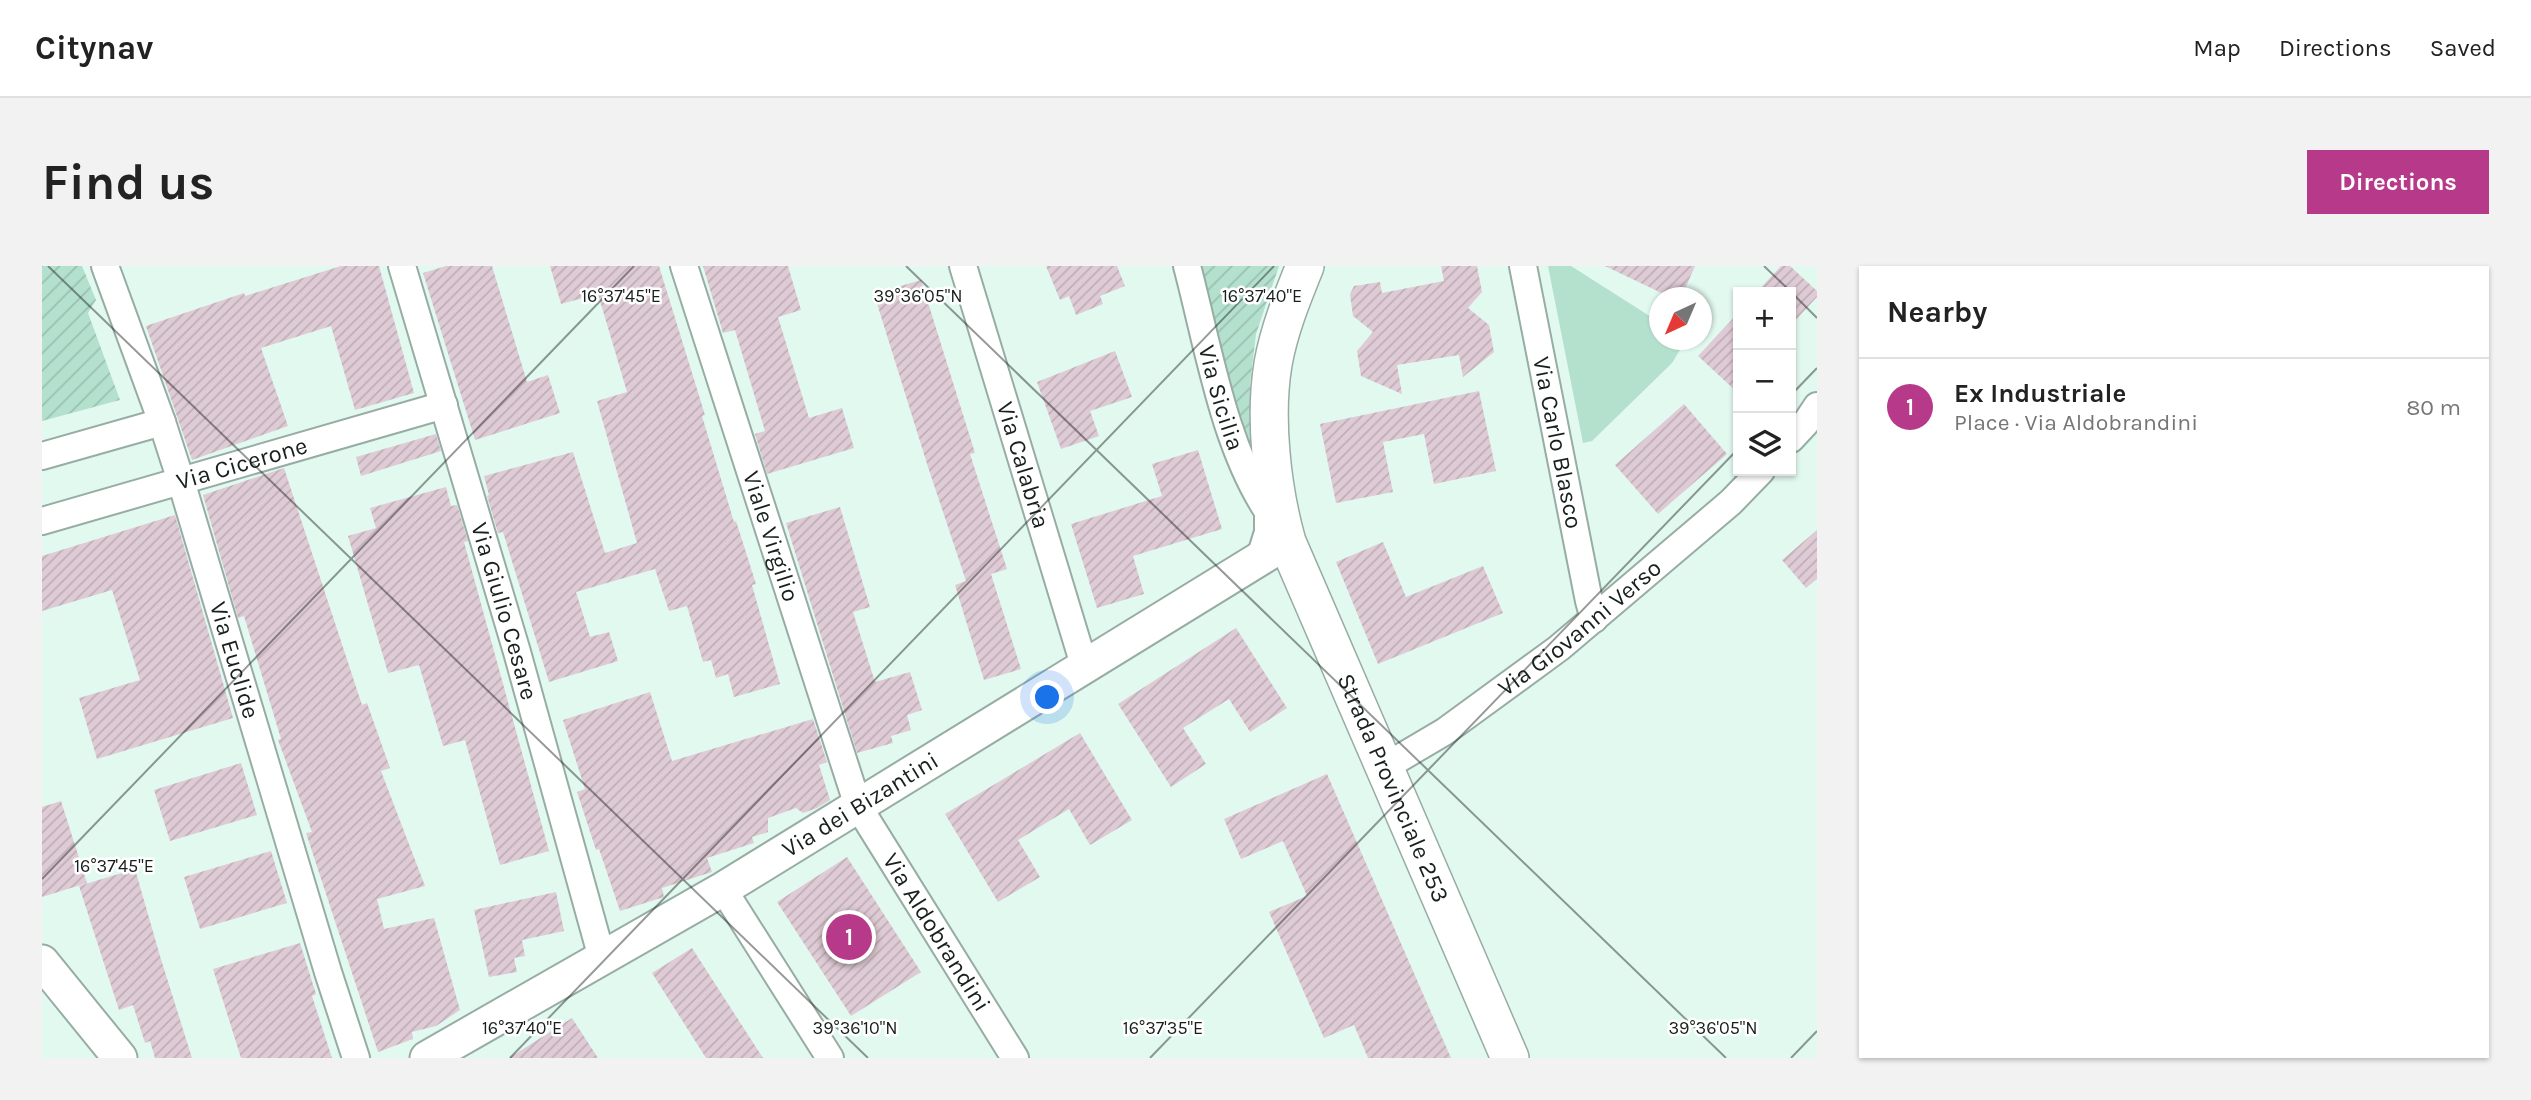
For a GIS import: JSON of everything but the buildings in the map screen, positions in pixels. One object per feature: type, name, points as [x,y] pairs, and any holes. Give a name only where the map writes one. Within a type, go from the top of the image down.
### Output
[{"type":"main road","name":"Strada Provinciale 253","points":[[1305,266],[1288,307],[1273,363],[1269,410],[1276,521],[1510,1058]]},
{"type":"street","name":"Via Euclide","points":[[104,266],[181,481],[356,1058]]},
{"type":"street","name":"Via Giulio Cesare","points":[[402,266],[517,652],[602,958]]},
{"type":"street","name":"Viale Virgilio","points":[[684,266],[858,806]]},
{"type":"street","name":"Via Calabria","points":[[962,266],[1084,665]]},
{"type":"street","name":"Via Sicilia","points":[[1187,266],[1232,440],[1276,521]]},
{"type":"street","name":"Via Carlo Blasco","points":[[1523,266],[1594,619]]},
{"type":"street","name":"Via Cicerone","points":[[42,521],[444,405]]},
{"type":"street","points":[[1796,433],[1817,406]]},
{"type":"street","points":[[42,456],[162,422]]},
{"type":"street","name":"Via Giovanni Verso","points":[[1383,768],[1444,732],[1594,619],[1731,502],[1755,476]]},
{"type":"street","name":"Via dei Bizantini","points":[[427,1058],[723,889],[1253,562],[1276,521]]},
{"type":"street","name":"Via Aldobrandini","points":[[858,806],[1015,1058]]},
{"type":"street","points":[[723,889],[830,1058]]},
{"type":"street","points":[[42,962],[120,1058]]},
{"type":"lane","points":[[1253,562],[1262,531],[1276,521]]},
{"type":"green space","points":[[42,266],[82,266],[96,300],[88,313],[120,400],[42,421]]},
{"type":"green space","points":[[1199,266],[1279,266],[1256,334],[1250,384],[1253,449],[1249,449]]},
{"type":"green space","points":[[1548,266],[1571,266],[1649,316],[1649,350],[1680,350],[1672,363],[1592,441],[1583,443]]},
{"type":"place","name":"Ex Industriale","points":[[849,937]]}]
